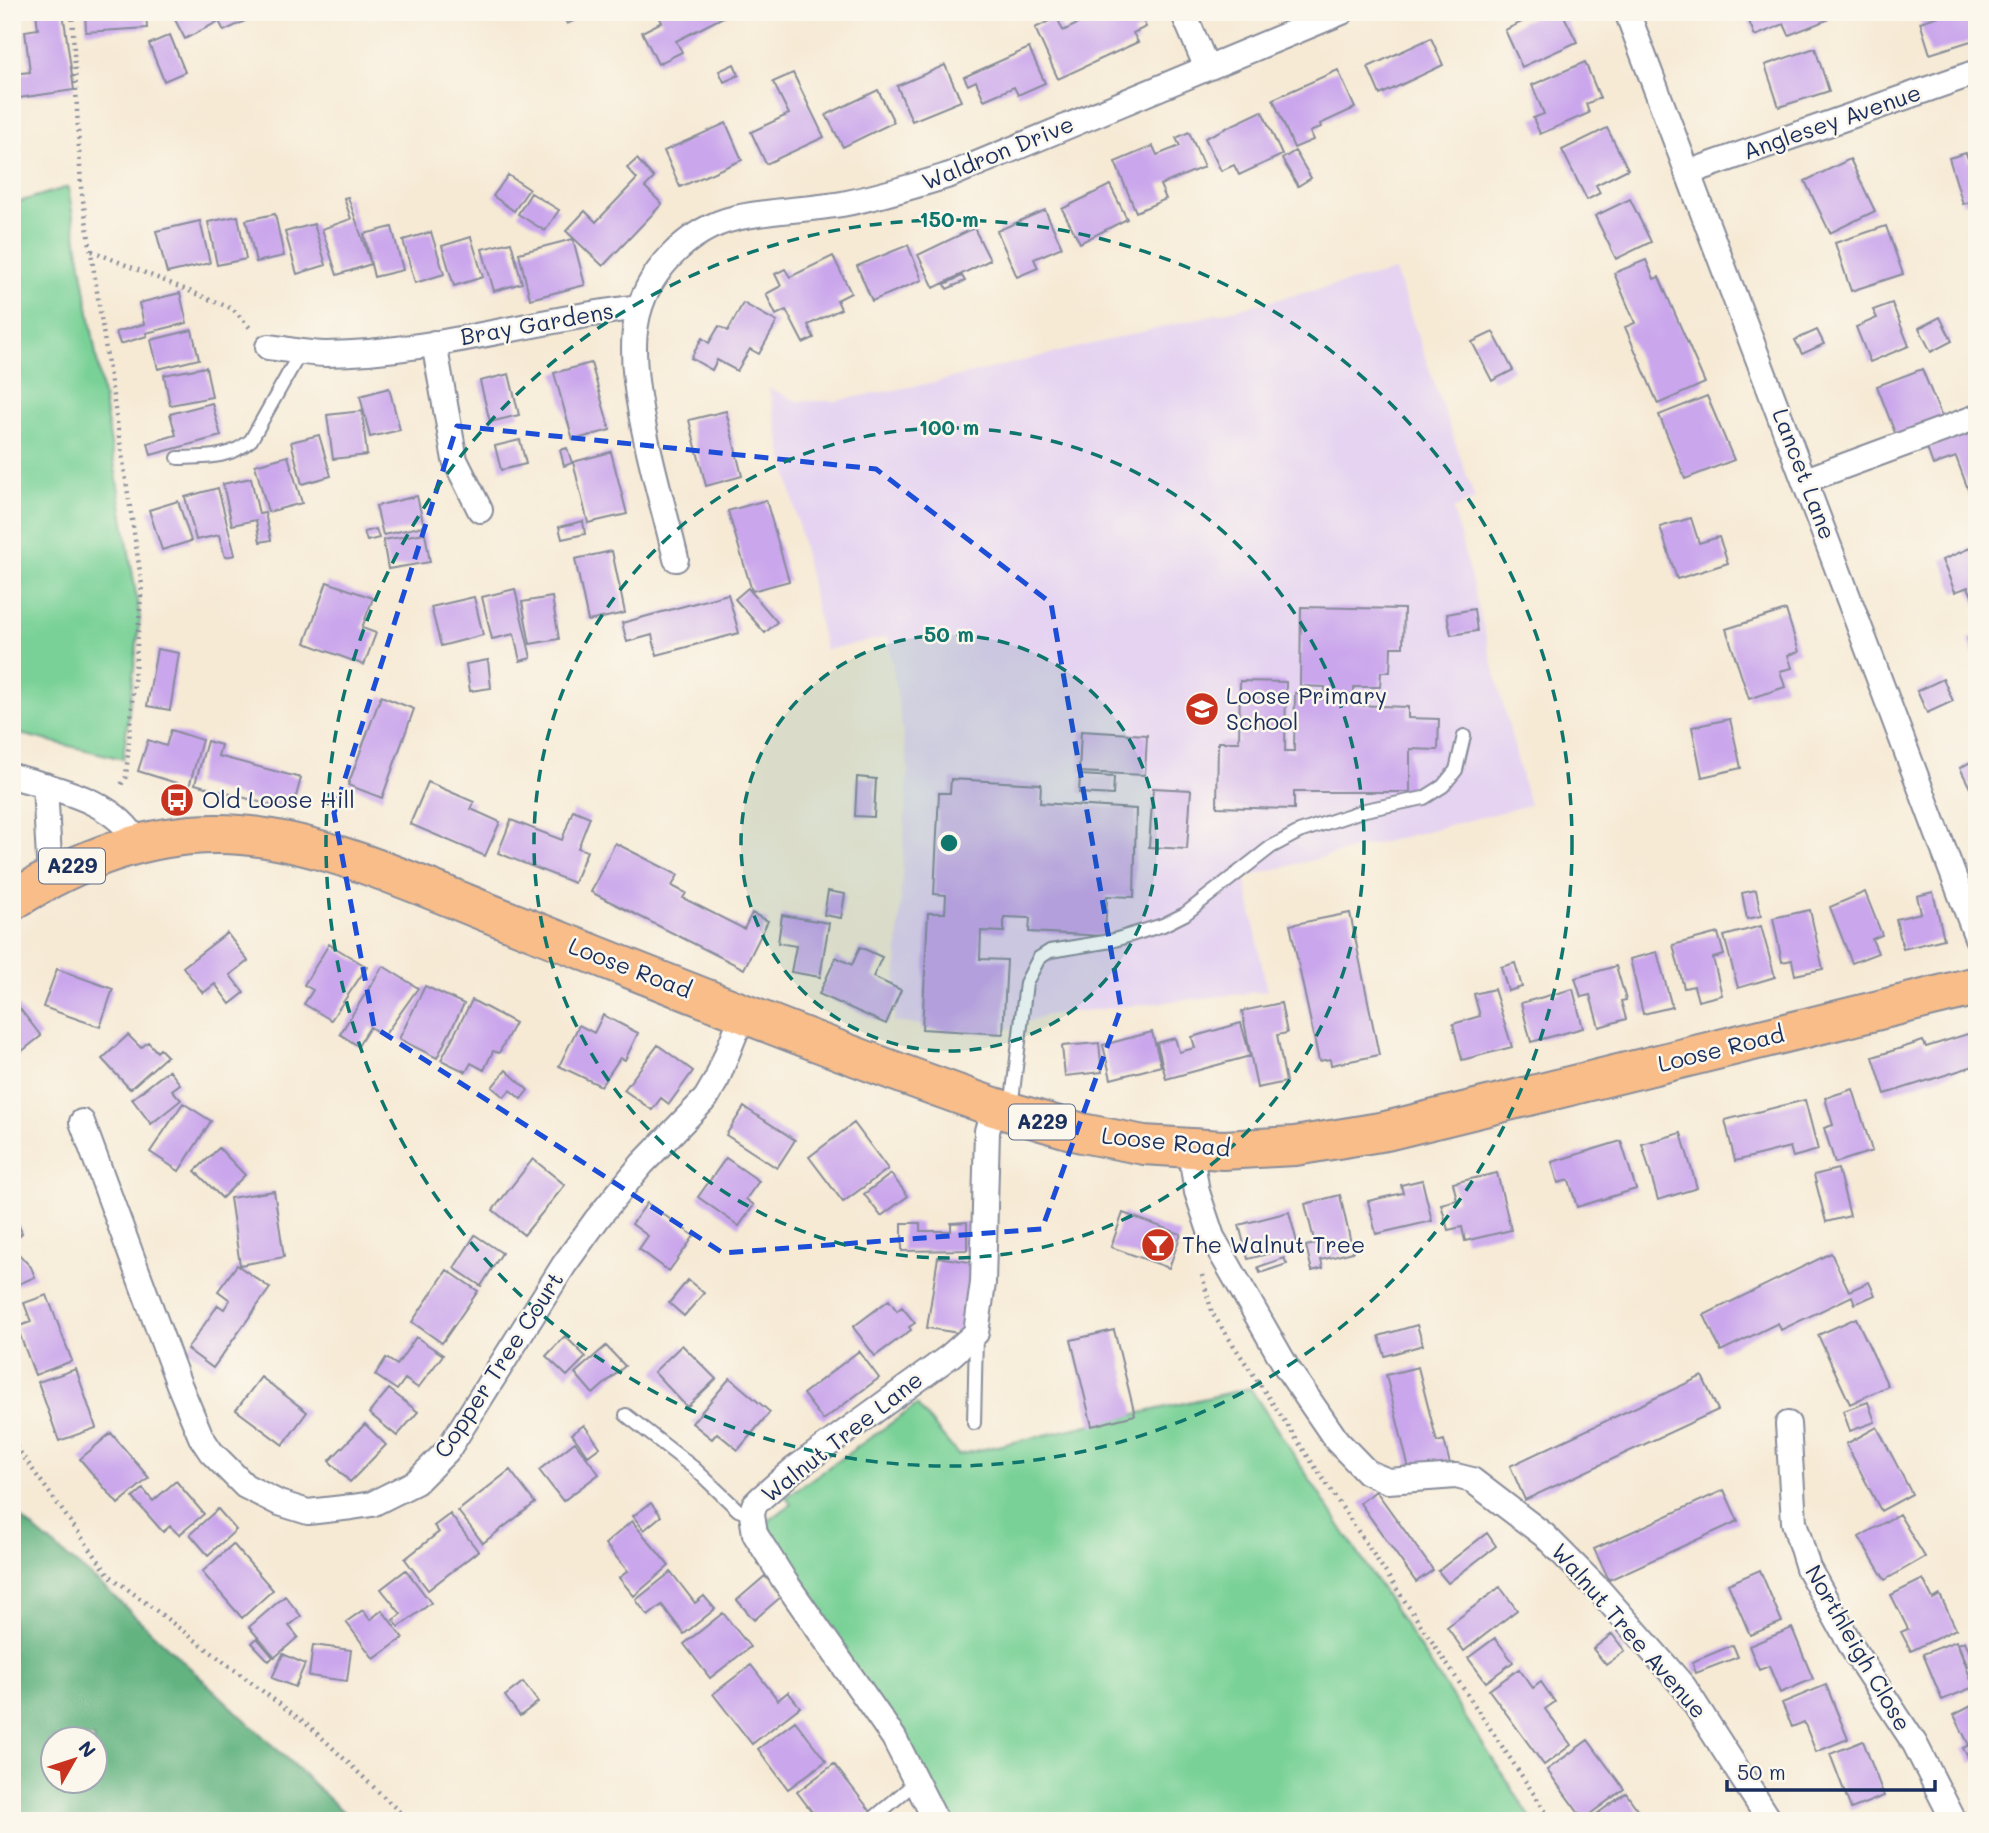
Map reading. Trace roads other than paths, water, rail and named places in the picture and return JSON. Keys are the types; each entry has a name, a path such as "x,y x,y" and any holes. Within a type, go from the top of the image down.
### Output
{"highway":[{"name":"Loose Road","path":"138,844 217,834 295,845 407,881 1002,1110 1094,1136 1190,1149 1262,1149 1386,1131 1977,986"},
{"name":"A229","path":"12,901 86,860 138,844"}],"street":[{"path":"1183,12 1207,68"},
{"name":"Waldron Drive","path":"676,559 645,429 634,346 640,307 664,263 678,248 714,225 759,214 841,204 886,195 950,176 1342,12"},
{"name":"Lancet Lane","path":"1627,12 1977,938"},
{"name":"Anglesey Avenue","path":"1687,173 1977,72"},
{"name":"Bray Gardens","path":"268,347 324,354 434,344 640,307"},
{"name":"Bray Gardens","path":"434,344 455,460 481,510"},
{"path":"1806,480 1977,417"},
{"path":"12,776 45,785 107,811 125,825 138,844"},
{"path":"45,785 50,878"},
{"name":"Copper Tree Court","path":"82,1122 178,1382 211,1452 245,1486 279,1503 307,1512 372,1504 416,1482 447,1451 564,1265 597,1219 642,1164 706,1098 717,1079 744,1011"},
{"path":"976,1333 983,1283 987,1130 1002,1110"},
{"name":"Walnut Tree Avenue","path":"1190,1149 1197,1192 1212,1237 1287,1368 1337,1441 1367,1472 1388,1481 1455,1476 1472,1480 1544,1535 1570,1559 1684,1687 1770,1821"},
{"name":"Walnut Tree Lane","path":"936,1821 894,1738 755,1534 752,1515 754,1506 761,1498 793,1470 950,1356 976,1333"},
{"name":"Northleigh Close","path":"1788,1424 1794,1522 1808,1569 1856,1654 1915,1744 1954,1821"}],"lane":[{"path":"178,458 226,455 251,440 301,351"},
{"path":"1002,1110 1026,983 1039,958 1050,951 1111,941 1163,925 1185,914 1272,847 1299,832 1365,810 1424,798 1443,786 1456,770 1464,736"},
{"path":"974,1423 976,1333"},
{"path":"626,1415 694,1468 738,1510 752,1515"},
{"path":"870,1821 917,1781"}],"place":[{"name":"Loose Primary School","path":"1202,709"},
{"name":"Old Loose Hill","path":"177,800"},
{"name":"The Walnut Tree","path":"1158,1245"}]}
